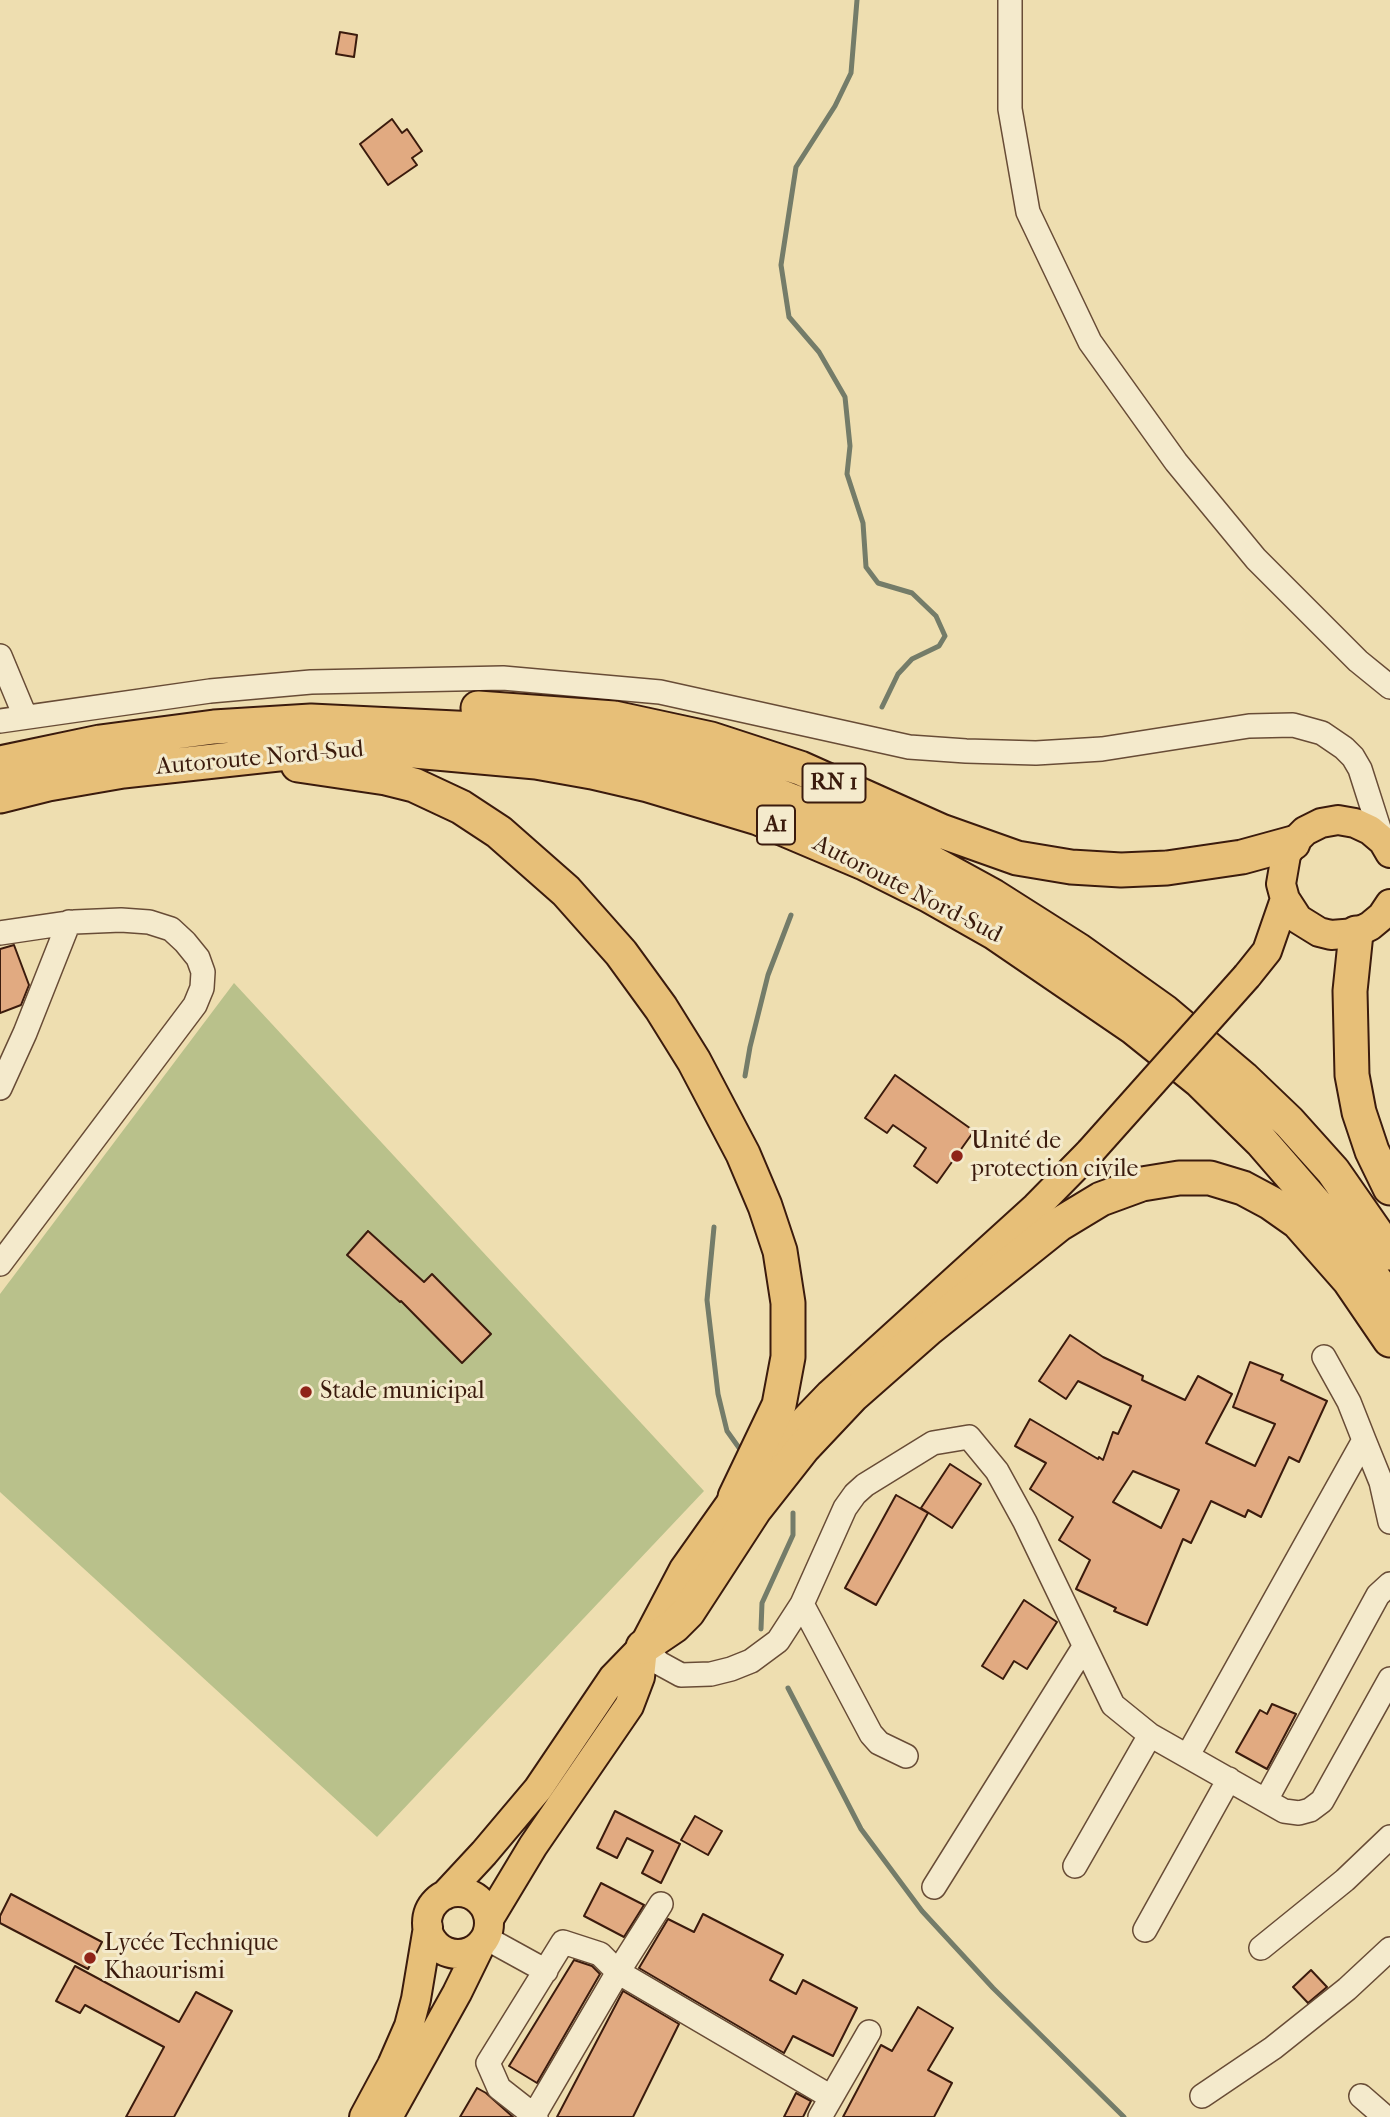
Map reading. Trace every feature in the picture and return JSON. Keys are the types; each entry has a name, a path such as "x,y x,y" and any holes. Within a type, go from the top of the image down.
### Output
{"highway":[{"name":"RN 1","path":"368,724 468,708 502,708 614,718 711,738 800,768 941,831 1017,858 1071,867 1121,870 1167,868 1242,857 1293,842"},
{"name":"Autoroute Nord-Sud","path":"0,763 100,742 214,727 311,721 497,730 615,747 703,770 777,794 862,828 993,896 1078,950 1165,1012 1243,1078 1333,1171 1390,1253"},
{"name":"Autoroute Nord-Sud","path":"0,796 48,784 123,771 333,748 392,749 547,764 637,782 758,818 864,863 995,933 1168,1054 1230,1110 1298,1181 1390,1300"},
{"path":"242,757 386,778 414,785 461,807 499,832 566,891 621,953 661,1008 694,1061 743,1154 780,1251 788,1303 788,1357 779,1405 735,1497"},
{"path":"1379,917 1350,991 1352,1074 1359,1112 1372,1151 1390,1188"},
{"path":"643,1647 674,1626 688,1612 755,1509 803,1448 853,1395 928,1329 1058,1225 1101,1199 1142,1184 1179,1178 1210,1178 1242,1188 1271,1203 1298,1222 1349,1280 1390,1340"}],"main road":[{"path":"1379,917 1331,935 1319,932 1298,919 1285,899 1281,884 1282,869 1293,842 1321,823 1338,820 1355,823 1370,830 1387,847"},
{"path":"364,2117 409,2026 431,1908 538,1789 613,1678 643,1647 684,1569 735,1497 830,1394 1036,1207 1090,1152 1267,951 1285,899"},
{"path":"1267,951 1319,932"},
{"path":"388,2117 457,1993 485,1934 533,1846 629,1706 640,1677 643,1647"},
{"path":"428,1927 436,1945 453,1954 472,1951 485,1934 481,1902 464,1893 445,1895"}],"street":[{"path":"1010,0 1010,109 1028,212 1090,342 1176,462 1256,559 1359,661 1390,687"},
{"path":"0,656 25,716"},
{"path":"0,721 209,691 311,682 503,678 660,692 909,747 966,751 1036,753 1102,749 1249,726 1293,725 1322,733 1344,747 1360,769 1387,847"},
{"path":"1338,820 1355,797 1360,783 1360,769"},
{"path":"0,1088 69,922"},
{"path":"0,933 69,922 149,922 171,929 198,958 203,972 202,989 195,1005 0,1264"},
{"path":"1324,1357 1349,1402 1381,1482 1390,1522"},
{"path":"643,1647 659,1663 681,1675 731,1669 751,1661 778,1640 802,1604 845,1508 855,1494 933,1443 969,1437 997,1471 1016,1505 1113,1705 1150,1735 1284,1811 1299,1813 1310,1810 1322,1801 1390,1679"},
{"path":"1188,1755 1364,1440"},
{"path":"1266,1800 1378,1595 1390,1584"},
{"path":"802,1604 871,1734 879,1743 905,1755"},
{"path":"934,1887 1084,1647"},
{"path":"1075,1867 1150,1735"},
{"path":"1145,1930 1229,1779"},
{"path":"1261,1948 1345,1880 1390,1837"},
{"path":"661,1904 618,1972 535,2117 499,2088 488,2063 564,1942 600,1954 618,1972 826,2107 869,2032"},
{"path":"485,1934 545,1971"},
{"path":"1202,2096 1273,2048 1346,1989 1390,1949"},
{"path":"1361,2096 1385,2117"}],"green space":[{"name":"Stade municipal","path":"234,983 704,1491 377,1837 0,1492 0,1294"}],"building":[{"path":"340,32 357,35 354,57 336,54"},
{"path":"392,119 402,133 407,129 422,151 412,158 417,165 388,185 360,144"},
{"path":"14,945 29,985 21,1005 0,1013 0,949"},
{"path":"895,1075 974,1131 937,1183 914,1166 926,1148 893,1125 887,1133 865,1118"},
{"path":"368,1231 424,1282 432,1274 491,1334 462,1363 401,1301 347,1255"},
{"path":"1070,1335 1103,1357 1143,1376 1142,1380 1185,1400 1198,1376 1232,1394 1206,1443 1255,1466 1275,1424 1233,1407 1250,1362 1283,1375 1281,1380 1327,1401 1299,1462 1289,1457 1261,1517 1248,1510 1245,1517 1211,1501 1191,1543 1183,1539 1147,1625 1114,1611 1116,1608 1076,1589 1090,1560 1059,1540 1073,1517 1030,1489 1046,1463 1015,1446 1030,1419 1103,1460 1113,1432 1118,1434 1131,1406 1078,1381 1066,1399 1039,1381","holes":["1133,1471 1179,1490 1161,1528 1113,1502"]},
{"path":"950,1464 981,1484 952,1528 921,1508"},
{"path":"896,1495 928,1513 876,1605 845,1588"},
{"path":"1024,1600 1057,1622 1027,1669 1014,1661 1003,1679 982,1666"},
{"path":"1272,1704 1296,1714 1267,1769 1236,1752 1260,1710 1267,1714"},
{"path":"615,1811 680,1844 661,1883 642,1873 653,1851 627,1838 617,1858 597,1848"},
{"path":"695,1816 722,1831 708,1855 681,1840"},
{"path":"601,1883 644,1905 624,1937 584,1916"},
{"path":"11,1894 102,1942 88,1969 0,1923 0,1916"},
{"path":"703,1914 783,1955 770,1980 796,1994 803,1980 857,2008 833,2056 793,2036 784,2053 639,1968 668,1919 694,1932"},
{"path":"574,1960 592,1966 600,1974 537,2083 509,2066"},
{"path":"75,1966 179,2022 196,1992 232,2011 174,2117 126,2117 164,2047 85,2005 80,2013 56,2001"},
{"path":"1311,1970 1327,1987 1308,2003 1293,1987"},
{"path":"623,1991 679,2024 633,2117 557,2117"},
{"path":"918,2007 953,2028 928,2070 952,2083 934,2117 843,2117 881,2045 892,2051"},
{"path":"477,2088 486,2093 513,2117 460,2117"},
{"path":"796,2093 811,2101 803,2117 784,2117"}],"waterway":[{"path":"857,0 851,73 835,106 796,167 781,265 789,317 819,352 845,397 850,446 847,474 863,523 866,567 878,583 912,593 936,616 945,636 939,646 912,659 898,674 882,707"},
{"path":"745,1076 768,975 791,915"},
{"path":"714,1227 707,1300 718,1394 727,1431 742,1452"},
{"path":"761,1629 762,1603 793,1535 793,1513"},
{"path":"788,1688 861,1829 922,1911 993,1988 1124,2117"}],"place":[{"name":"Unité de protection civile","path":"957,1156"},
{"name":"Stade municipal","path":"306,1392"},
{"name":"Lycée Technique Khaourismi","path":"90,1958"}]}
